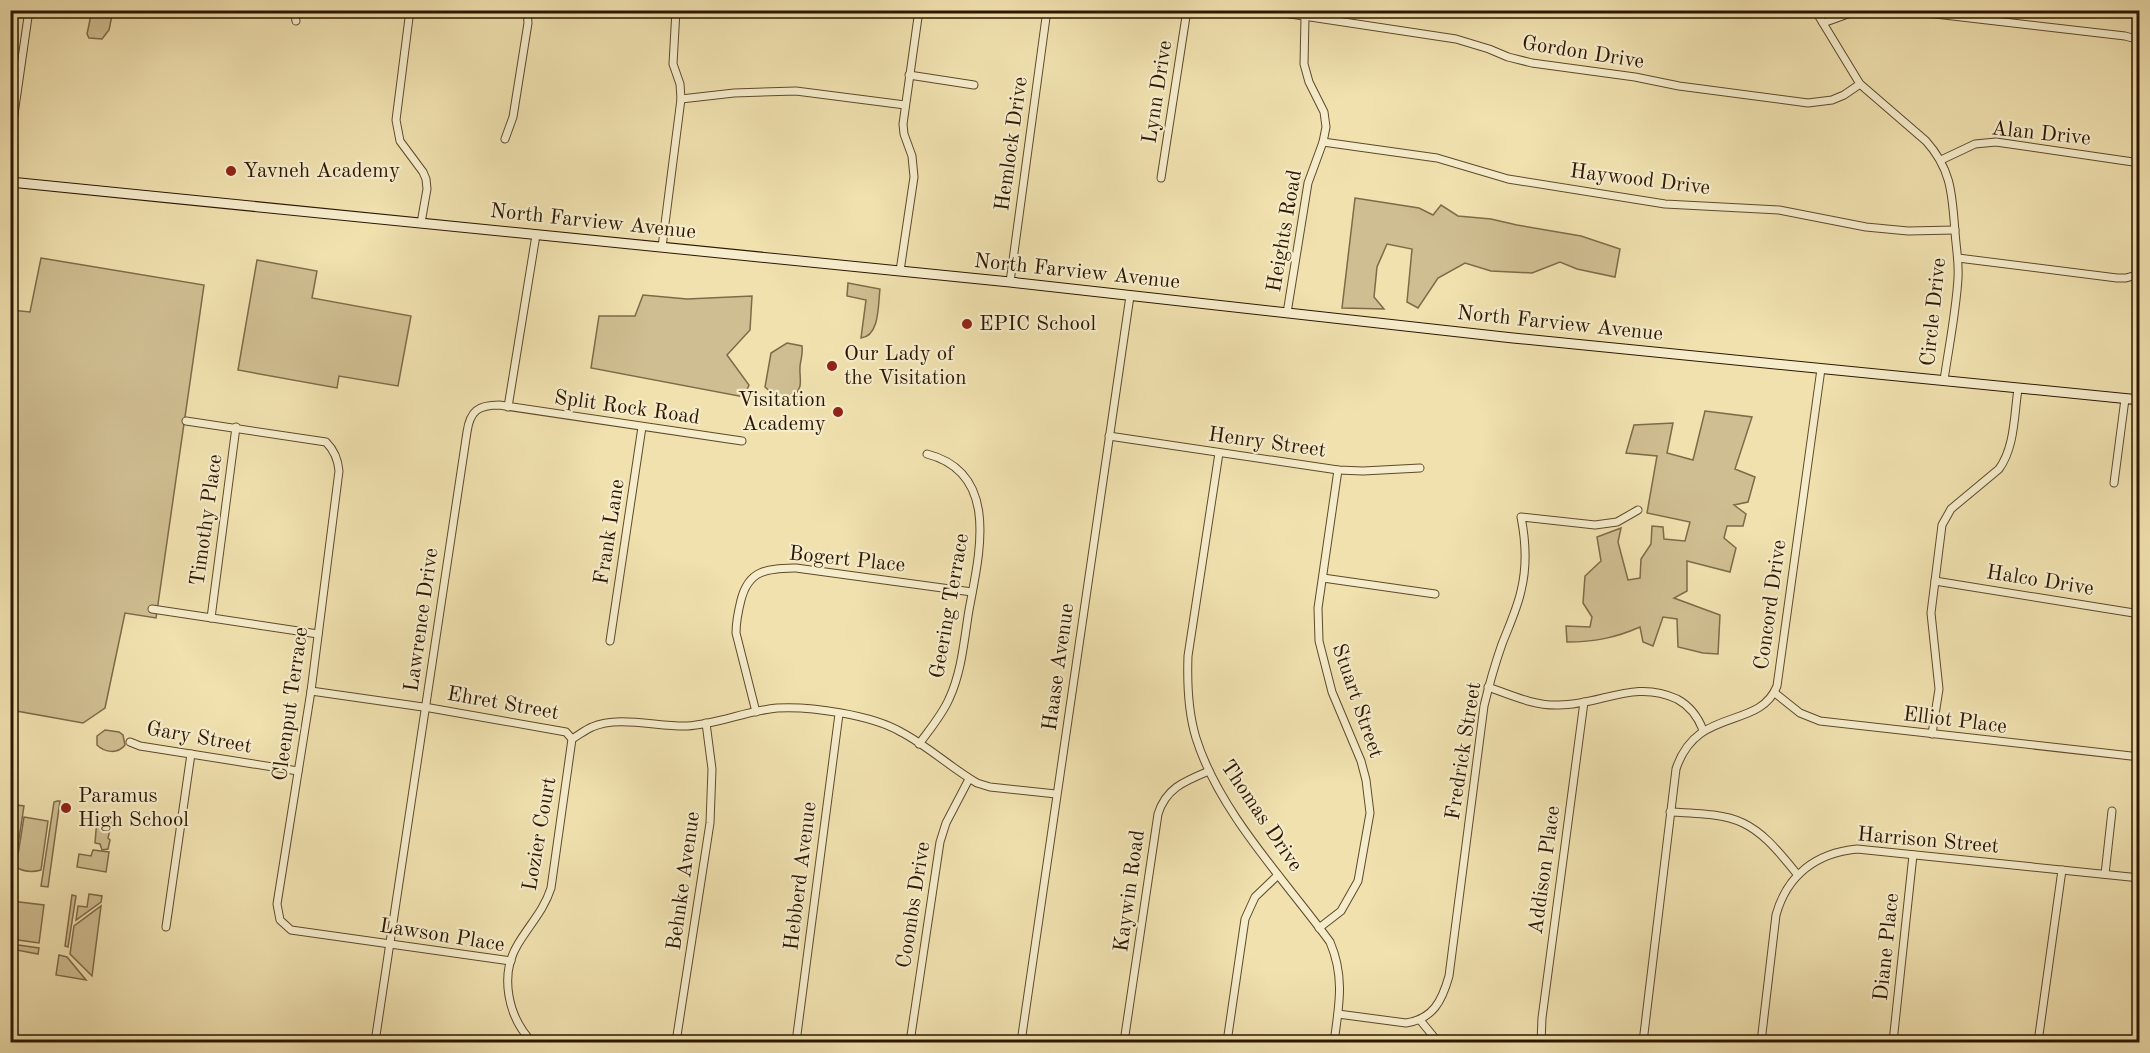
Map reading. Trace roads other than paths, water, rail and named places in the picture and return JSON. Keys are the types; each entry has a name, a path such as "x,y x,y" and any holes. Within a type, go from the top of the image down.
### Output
{"street":[{"path":"10,142 29,10"},
{"path":"294,10 296,21"},
{"path":"410,10 396,120 400,141 426,179 427,189 421,223"},
{"path":"505,139 515,105 528,23 526,10"},
{"path":"662,248 681,99 680,84 673,64 676,10"},
{"path":"900,271 914,177 912,156 904,134 905,105 918,10"},
{"name":"Hemlock Drive","path":"1010,282 1047,10"},
{"name":"Lynn Drive","path":"1161,178 1187,10"},
{"name":"Gordon Drive","path":"1264,10 1456,39 1532,63 1808,103 1832,100 1860,84"},
{"name":"Circle Drive","path":"1815,10 1860,84 1926,141 1941,160 1950,183 1958,278 1944,380"},
{"path":"1823,23 1859,10"},
{"path":"1901,10 2125,36 2139,40"},
{"name":"Heights Road","path":"1287,314 1308,183 1326,127 1324,112 1309,82 1304,64 1305,17"},
{"path":"909,75 975,85"},
{"path":"681,99 734,93 796,92 905,105"},
{"name":"Haywood Drive","path":"1323,142 1437,158 1508,179 1665,204 1779,210 1866,227 1908,231 1955,230"},
{"name":"Alan Drive","path":"1941,160 1975,144 1996,142 2139,163"},
{"name":"North Farview Avenue","path":"10,182 1010,282 1287,314 2139,400"},
{"path":"508,407 536,235"},
{"path":"1958,258 2117,278 2139,274"},
{"name":"Haase Avenue","path":"1021,1042 1130,296"},
{"name":"Concord Drive","path":"1643,1042 1670,812 1679,757 1693,738 1703,730 1759,708 1766,703 1777,686 1821,369"},
{"path":"1932,735 1939,689 1931,628 1942,525 1951,509 1999,469 2008,452 2018,389"},
{"path":"2114,483 2125,399"},
{"name":"Lawrence Drive","path":"375,1042 468,421 477,410 484,406 508,407"},
{"name":"Split Rock Road","path":"508,407 742,441"},
{"name":"Cleenput Terrace","path":"186,421 326,442 335,453 338,462 311,691 277,904 277,912 285,926"},
{"name":"Timothy Place","path":"211,618 236,427"},
{"name":"Frank Lane","path":"610,641 642,427"},
{"name":"Henry Street","path":"1110,436 1338,470 1420,468"},
{"name":"Thomas Drive","path":"1219,453 1188,656 1187,679 1192,720 1196,738 1209,771 1227,803 1329,942 1337,959 1340,987 1334,1042"},
{"name":"Geering Terrace","path":"919,744 942,712 955,683 981,532 976,501 971,489 949,462 927,454"},
{"name":"Stuart Street","path":"1319,928 1341,911 1358,881 1370,813 1361,760 1332,692 1319,641 1318,608 1338,470"},
{"name":"Fredrick Street","path":"1420,1020 1435,1008 1445,990 1449,976 1488,687 1521,591 1526,555 1521,517 1595,525 1617,522 1638,510"},
{"name":"Bogert Place","path":"756,712 736,633 736,622 744,587 755,575 772,570 796,568 972,592"},
{"path":"1323,578 1435,594"},
{"name":"Halco Drive","path":"1935,581 2139,614"},
{"path":"152,609 318,634"},
{"path":"1488,687 1532,702 1561,706 1628,692 1655,692 1669,696 1689,707 1703,730"},
{"name":"Ehret Street","path":"311,691 566,732 572,739 593,726 610,723 669,726 706,723 756,712 792,708 839,714 881,722 903,732 969,778 990,787 1056,794"},
{"name":"Elliot Place","path":"1774,693 1800,713 1820,721 2139,757"},
{"name":"Addison Place","path":"1541,1042 1542,1018 1584,702"},
{"name":"Hebberd Avenue","path":"796,1042 839,714"},
{"name":"Behnke Avenue","path":"676,1042 710,823 712,768 706,723"},
{"name":"Lozier Court","path":"511,961 518,945 542,911 551,888 572,739"},
{"name":"Gary Street","path":"130,742 140,746 298,771"},
{"path":"166,927 191,754"},
{"name":"Kaywin Road","path":"1124,1042 1161,804 1182,782 1209,771"},
{"name":"Coombs Drive","path":"910,1042 940,842 946,823 969,778"},
{"path":"2105,874 2112,811"},
{"path":"1670,812 1713,814 1740,821 1764,836 1797,874 1785,890 1776,915 1761,1042"},
{"name":"Harrison Street","path":"1797,874 1826,856 1857,849 2139,878"},
{"name":"Diane Place","path":"1893,1042 1913,855"},
{"path":"2038,1042 2062,870"},
{"path":"1227,1042 1245,919 1255,897 1278,875"},
{"name":"Lawson Place","path":"285,926 291,930 511,961 508,975 510,1000 521,1029 532,1042"},
{"path":"1338,1014 1406,1023 1420,1020 1438,1042"}],"place":[{"name":"Yavneh Academy","path":"231,171"},
{"name":"EPIC School","path":"967,324"},
{"name":"Our Lady of the Visitation","path":"832,366"},
{"name":"Visitation Academy","path":"838,412"},
{"name":"Paramus High School","path":"66,808"}]}
